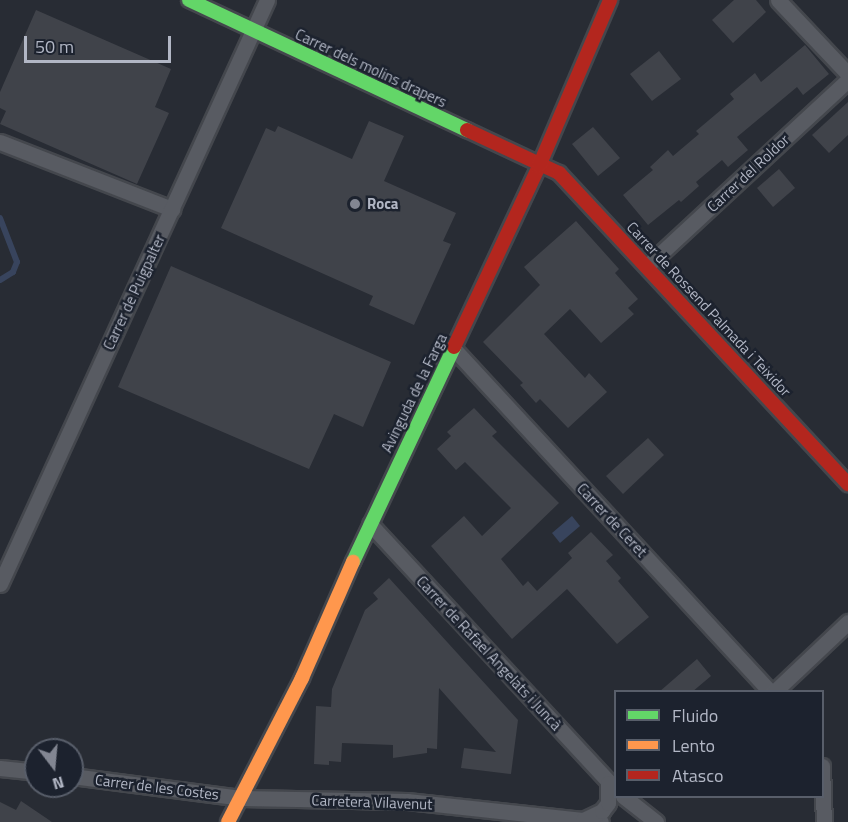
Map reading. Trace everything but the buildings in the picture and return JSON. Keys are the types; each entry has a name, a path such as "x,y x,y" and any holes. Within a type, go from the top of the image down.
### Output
{"street":[{"name":"Carrer dels molins drapers","path":"189,0 539,166"},
{"name":"Carrer de Puigpalter","path":"0,584 267,0"},
{"name":"Avinguda de la Farga","path":"241,798 302,678 370,524 539,166 610,0"},
{"path":"778,0 848,74"},
{"name":"Carrer del Roldor","path":"647,266 848,81"},
{"path":"0,142 172,209"},
{"name":"Carrer de Rossend Palmada i Teixidor","path":"539,166 559,173 848,484"},
{"name":"Carrer de Ceret","path":"454,349 770,690"},
{"name":"Carrer de Rafael Angelats i Juncà","path":"370,524 612,787 608,803 602,811 583,820"},
{"path":"774,690 848,622"},
{"path":"0,768 24,771"},
{"name":"Carrer de les Costes","path":"84,778 241,798"},
{"path":"228,822 241,798"},
{"name":"Carretera Vilavenut","path":"241,798 407,801 601,822"},
{"path":"626,798 656,822"},
{"path":"823,798 824,822"}],"water":[{"path":"572,516 580,526 560,543 552,533"}],"waterway":[{"path":"0,218 17,262 13,272 0,280"}],"traffic: fast":[{"path":"189,0 467,130"},
{"path":"353,562 454,347"}],"traffic: slow":[{"path":"228,822 302,678 353,562"}],"traffic: jam":[{"path":"454,347 539,166 610,0"},
{"path":"467,130 559,173 848,484"}],"place":[{"name":"Roca","path":"355,204"}]}
